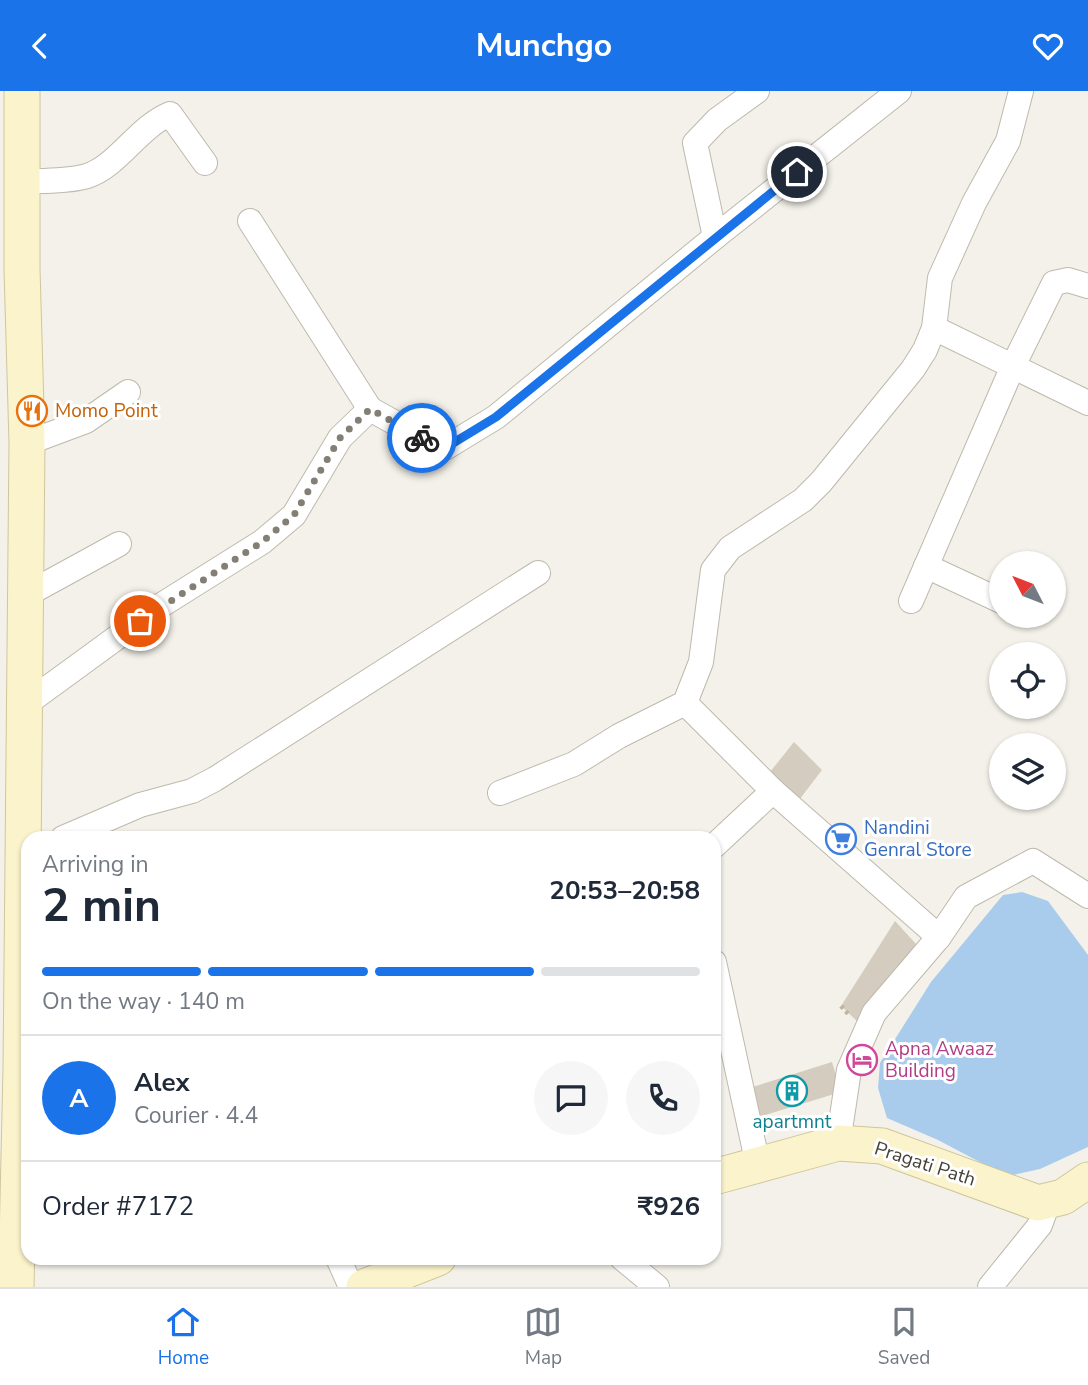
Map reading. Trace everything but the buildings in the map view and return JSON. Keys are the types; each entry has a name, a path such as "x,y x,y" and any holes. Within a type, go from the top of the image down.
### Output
{"street":[{"path":"4,1287 8,872 14,608 9,91"},
{"path":"22,91 27,443 23,706 25,831"},
{"path":"715,237 695,143 718,120 757,91"},
{"path":"250,221 370,409 445,448 496,417 715,237 899,91"},
{"path":"500,793 574,764 619,736 685,702 701,662 713,570 730,548 803,500 821,482 913,369 925,350 934,328 940,278 974,203 1008,141 1021,91"},
{"path":"22,181 87,176 103,166 154,121 170,114 205,163"},
{"path":"911,601 1013,366 1054,283 1068,279 1088,286"},
{"path":"934,328 1088,403"},
{"path":"27,443 86,421 128,392"},
{"path":"23,706 160,606 262,542 294,515 340,438 370,409"},
{"path":"24,596 119,544"},
{"path":"926,566 989,595"},
{"path":"79,831 140,804 192,791 215,779 538,573"},
{"path":"685,702 773,791 939,937"},
{"path":"721,839 773,791"},
{"path":"838,1143 849,1070 874,1013 939,937 966,897 1033,861 1088,896"},
{"path":"721,994 758,1165"},
{"path":"16,1287 21,1069"},
{"name":"Pragati Path","path":"721,1175 838,1143 882,1146 1038,1203 1049,1200"},
{"path":"990,1287 1040,1225 1049,1200 1063,1197 1088,1180"},
{"path":"341,1265 351,1287"},
{"path":"364,1287 420,1265"},
{"path":"630,1265 657,1287"}],"water":[{"path":"1022,892 1048,901 1088,955 1088,1147 1040,1169 1013,1175 993,1169 938,1140 887,1118 878,1088 880,1063 931,982 1003,895"}],"way so far":[{"path":"140,621 262,542 294,515 340,438 370,409 422,438"}],"place":[{"name":"Momo Point","path":"32,411"},
{"name":"Nandini Genral Store","path":"841,839"},
{"name":"Apna Awaaz Building","path":"862,1060"},
{"name":"apartmnt","path":"792,1091"}],"route":[{"path":"422,438 445,448 496,417 797,172"}]}
